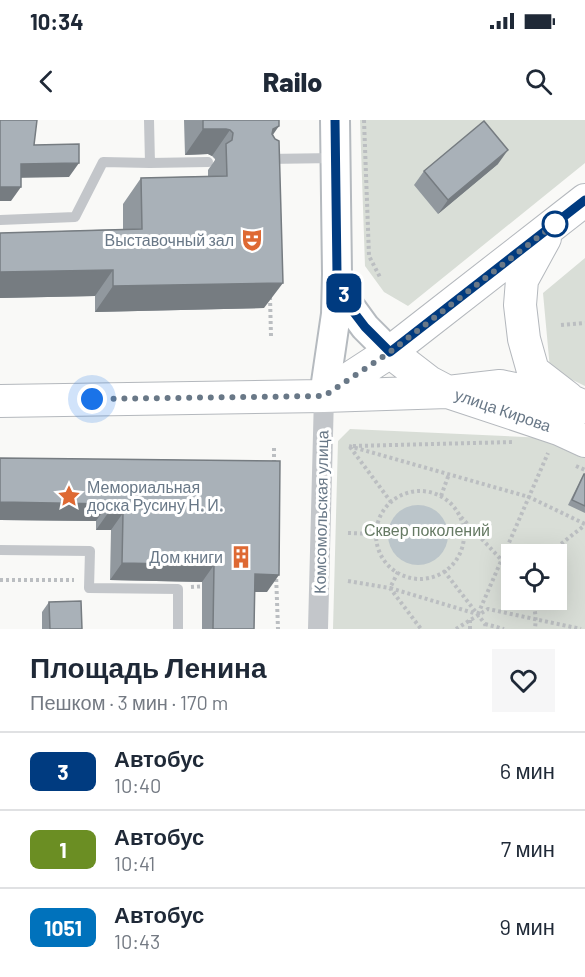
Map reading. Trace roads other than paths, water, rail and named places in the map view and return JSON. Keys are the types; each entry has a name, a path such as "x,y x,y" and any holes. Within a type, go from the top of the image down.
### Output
{"main road":[{"path":"324,396 336,314 335,120"},
{"path":"324,396 390,352 585,200"},
{"path":"551,227 522,280 519,305 524,339 533,371 578,404"},
{"path":"337,274 349,306 365,327 390,352 429,382 448,392"},
{"name":"улица Кирова","path":"448,392 500,386 578,404"},
{"path":"0,400 448,392"},
{"name":"улица Кирова","path":"448,392 559,429 585,441"}],"street":[{"name":"Комсомольская улица","path":"318,629 324,396"}],"lane":[{"path":"149,120 150,163"},
{"path":"261,159 336,158"},
{"path":"0,220 75,217 103,162 208,162"},
{"path":"0,550 90,551 89,588 178,589 178,629"}],"place":[{"name":"Выставочный зал","path":"252,240"},
{"name":"Мемориальная доска Русину Н. И.","path":"69,496"},
{"name":"Дом книги","path":"241,557"}],"park label":[{"name":"Сквер поколений","path":"427,530"}]}
